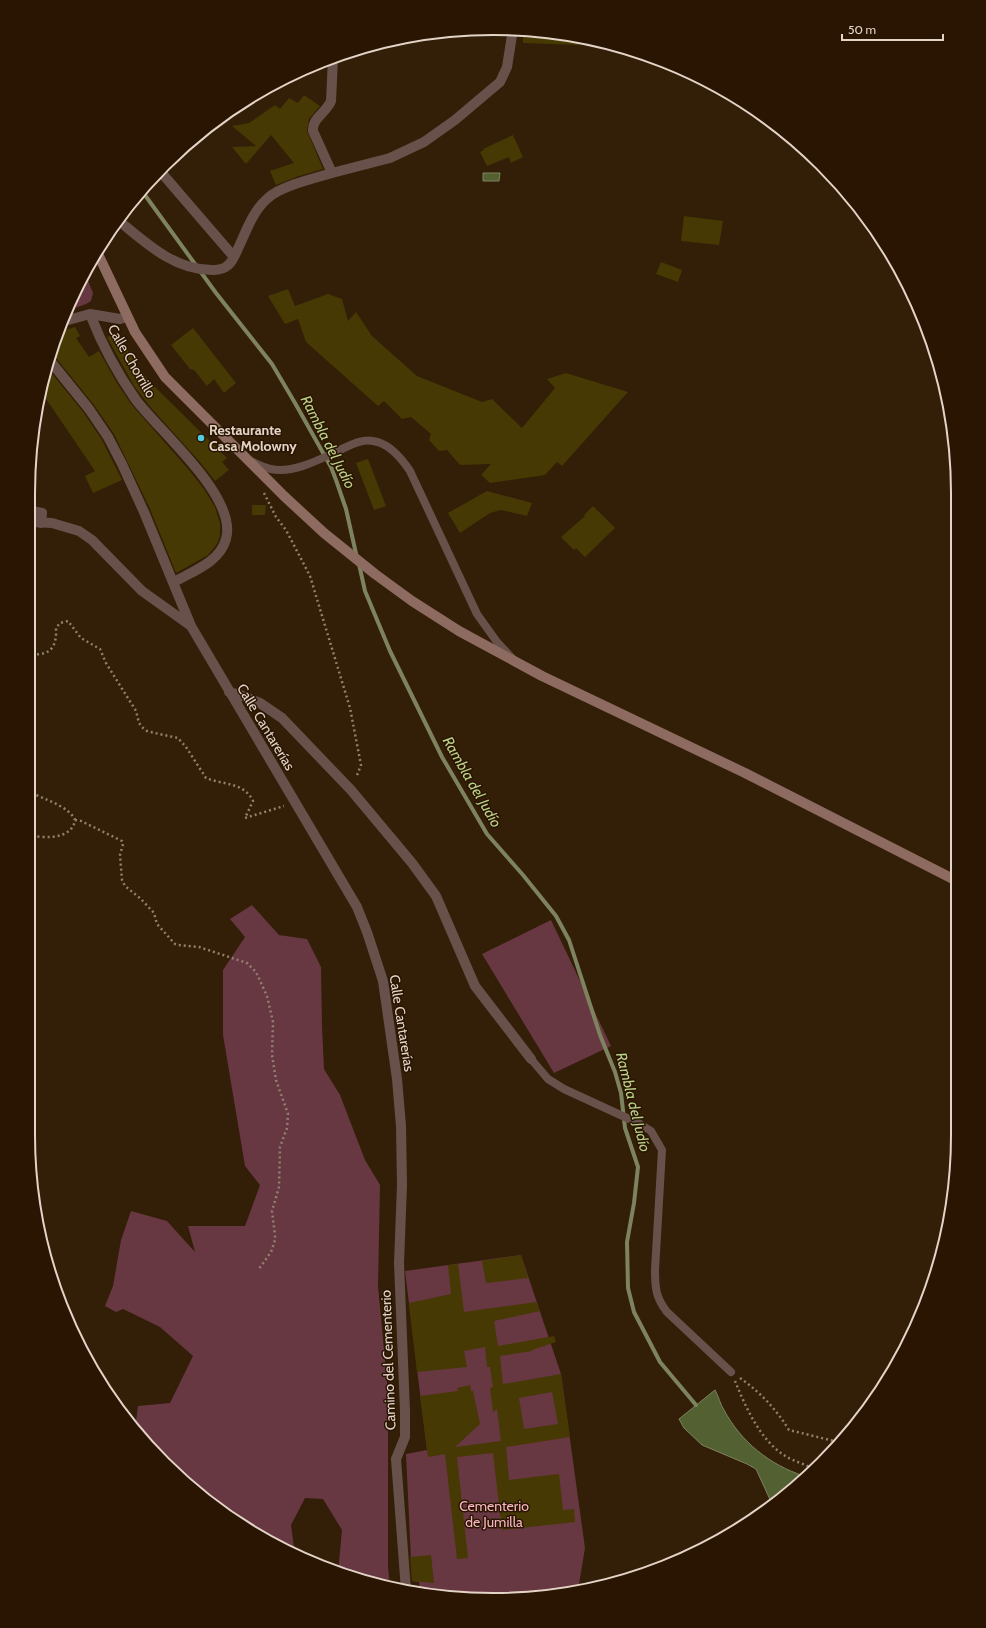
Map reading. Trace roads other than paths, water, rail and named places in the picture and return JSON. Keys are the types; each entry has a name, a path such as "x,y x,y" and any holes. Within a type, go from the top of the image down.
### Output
{"main road":[{"path":"100,258 127,317 148,353 165,377 246,459 324,533 375,574 412,601 459,631 549,680 745,773 951,878"}],"street":[{"path":"123,224 156,251 176,262 206,270 221,270 229,265 255,214 268,198 283,190 332,173 390,158 424,142 455,120 500,82 505,74 512,36"},
{"path":"332,173 313,127 316,120 331,101 333,64"},
{"path":"163,175 234,257"},
{"path":"69,320 90,314 120,319 127,317"},
{"name":"Calle Chorrillo","path":"90,314 102,343 128,388 146,412 197,468 214,494 228,522 227,538 218,555 174,582"},
{"name":"Calle Cantarerías","path":"54,365 89,409 108,437 122,464 174,582 191,626 357,907 383,981 397,1079 401,1126"},
{"path":"35,512 42,513 37,522 52,523 68,527 79,531 92,540 142,591 191,626"},
{"path":"229,692 260,703 282,718 351,790 412,863 436,896 475,986 530,1059"},
{"name":"Camino del Cementerio","path":"401,1126 402,1164 399,1263 405,1437 396,1459 406,1584"}],"lane":[{"path":"246,459 272,470 293,468 306,464 364,441 373,441 385,446 402,461 417,484 477,614 497,642 516,662"},
{"path":"530,1059 548,1080 602,1108 640,1124 651,1131 662,1150 655,1288 660,1302 667,1312 731,1372"}],"waterway":[{"name":"Rambla del Judío","path":"145,196 216,293 272,364 295,403 331,467 346,509 357,558"},
{"name":"Rambla del Judío","path":"359,564 365,591 390,651 442,757 487,834 556,916 569,940 600,1035 615,1072 621,1093 625,1128 638,1167 634,1203 627,1242 628,1288 634,1312 660,1362 696,1405"}],"place":[{"name":"Restaurante Casa Molowny","path":"201,438"}],"park label":[{"name":"Cementerio de Jumilla","path":"494,1514"}]}
